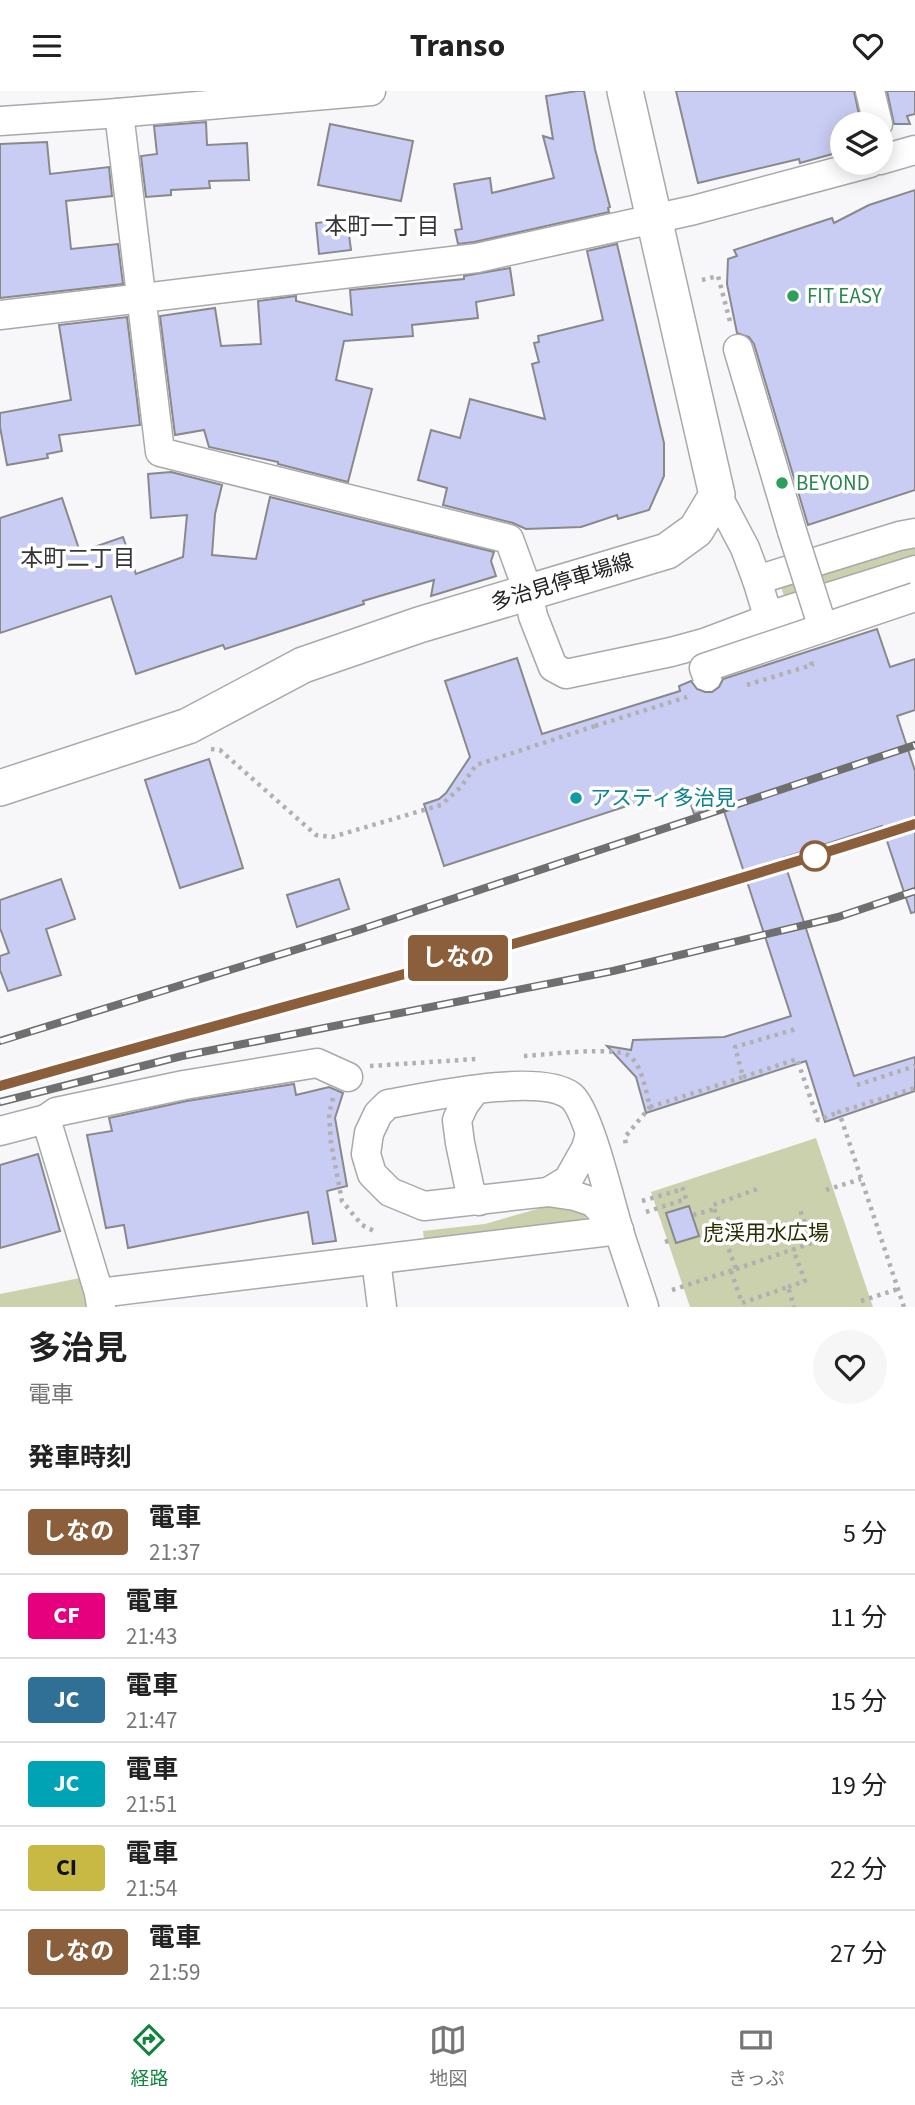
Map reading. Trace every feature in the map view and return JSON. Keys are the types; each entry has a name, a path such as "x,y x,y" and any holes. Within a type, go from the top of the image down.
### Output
{"main road":[{"path":"625,91 717,495"},
{"name":"多治見停車場線","path":"0,788 188,726 303,665 528,591 667,551 696,530 717,495"}],"street":[{"path":"0,121 111,106 371,91"},
{"path":"870,91 875,112"},
{"path":"111,106 142,297 160,452 509,539 528,591 533,616 553,667 566,674 671,652 746,628 768,616 915,570"},
{"path":"893,156 915,151"},
{"path":"0,316 477,258 694,210 830,173"},
{"path":"738,349 823,628"},
{"path":"717,495 745,548 768,616"},
{"path":"757,580 915,533"},
{"path":"707,676 704,668 915,597"},
{"path":"0,1131 46,1119 56,1112 184,1085 317,1063 348,1077"},
{"path":"619,1230 593,1202 548,1192 424,1206 390,1192 372,1174 366,1154 369,1133 378,1114 388,1104 475,1090 539,1085 573,1097 590,1134 644,1307"},
{"path":"475,1090 457,1120 470,1190 479,1201"},
{"path":"46,1119 100,1300 376,1260 619,1230"},
{"path":"548,1192 568,1180 586,1148 590,1134"},
{"path":"376,1260 382,1307"}],"path":[{"path":"702,280 718,276 738,349"},
{"path":"207,749 220,750 316,835 332,837 441,806 461,787 476,765 594,724 687,697"},
{"path":"743,1077 735,1047 796,1029"},
{"path":"650,1107 797,1059 818,1120 915,1088"},
{"path":"857,1085 915,1066"},
{"path":"839,1112 904,1307"},
{"path":"826,1190 861,1179"},
{"path":"646,1212 686,1199 681,1183"},
{"path":"760,1188 713,1205 742,1303 805,1281 793,1249"},
{"path":"642,1201 683,1189"},
{"path":"675,1203 677,1209"},
{"path":"672,1290 812,1243 799,1207"},
{"path":"692,1215 715,1209"},
{"path":"665,1242 674,1239"},
{"path":"788,1287 794,1307"},
{"path":"861,1301 898,1289"}],"green space":[{"path":"915,541 915,561 786,602 779,581"},
{"name":"虎渓用水広場","path":"816,1138 873,1307 690,1307 651,1192"},
{"path":"554,1206 585,1214 586,1220 424,1239 423,1231 485,1224"},
{"path":"80,1278 86,1307 0,1307 0,1294"}],"building":[{"path":"584,91 609,212 458,244 455,230 462,229 454,184 490,178 492,193 554,178 543,136 553,139 546,96"},
{"path":"676,91 854,91 858,112 830,112 830,155 800,163 799,159 698,183"},
{"path":"887,91 915,91 915,114 907,116 910,124 894,124"},
{"path":"206,122 207,145 247,143 249,180 209,181 210,188 171,190 171,195 146,197 141,156 157,154 154,126"},
{"path":"330,124 413,141 401,201 318,185"},
{"path":"47,142 50,174 109,167 112,196 66,201 71,249 118,244 123,284 0,298 0,144"},
{"path":"915,190 915,490 808,525 754,344 749,337 737,333 727,284 728,259 737,256 734,250 832,218 834,223 869,205"},
{"path":"347,219 351,250 319,254 316,223"},
{"path":"617,244 664,443 664,476 649,510 618,519 617,515 581,527 526,529 513,523 443,505 447,488 418,480 431,430 460,438 470,399 545,419 532,364 539,362 534,343 539,342 538,336 603,320 587,251"},
{"path":"510,268 514,295 476,302 478,318 412,325 413,336 344,341 336,380 372,389 348,482 278,462 209,447 204,430 175,435 160,316 215,308 221,346 261,344 258,301 296,296 296,301 352,315 350,290 464,279 464,276"},
{"path":"127,317 140,425 59,435 62,451 47,454 48,458 7,465 0,413 71,400 59,325"},
{"path":"171,472 222,485 215,514 212,555 256,559 270,497 494,552 491,561 496,576 431,596 434,580 363,601 364,604 225,649 223,645 136,674 111,596 0,633 0,518 62,498 80,552 123,537 136,574 183,557 187,515 151,518 148,474"},
{"path":"877,629 890,667 915,659 915,710 897,716 915,771 915,912 911,913 882,826 783,858 854,1076 915,1057 915,1091 825,1122 806,1061 646,1113 636,1077 607,1046 631,1050 633,1040 724,1037 791,1016 722,805 694,814 685,787 444,866 424,804 439,799 446,793 470,757 445,681 517,658 542,734 680,691 679,686 691,681 697,689 712,692 719,687 723,679"},
{"path":"209,759 243,868 180,888 145,780"},
{"path":"61,879 75,919 46,929 61,975 8,991 0,970 0,956 9,953 0,928 0,900"},
{"path":"339,879 349,909 297,927 287,895"},
{"path":"294,1084 296,1095 329,1087 343,1093 335,1118 347,1186 327,1191 336,1241 313,1244 308,1212 128,1248 124,1225 106,1228 87,1135 112,1131 109,1118 187,1101"},
{"path":"38,1154 60,1231 0,1248 0,1165"},
{"path":"689,1206 699,1236 676,1243 666,1213"}],"railway":[{"path":"0,1041 356,931 915,745"},
{"path":"0,1086 573,927 915,824"},
{"path":"0,1102 182,1056 613,971 838,917 915,891"}],"train":[{"name":"しなの","path":"0,1086 585,923 808,859 915,824"}],"place":[{"name":"FIT EASY","path":"793,296"},
{"name":"BEYOND","path":"782,483"},
{"name":"アスティ多治見","path":"576,798"}],"district":[{"name":"本町一丁目","path":"382,226"},
{"name":"本町二丁目","path":"78,558"}]}
